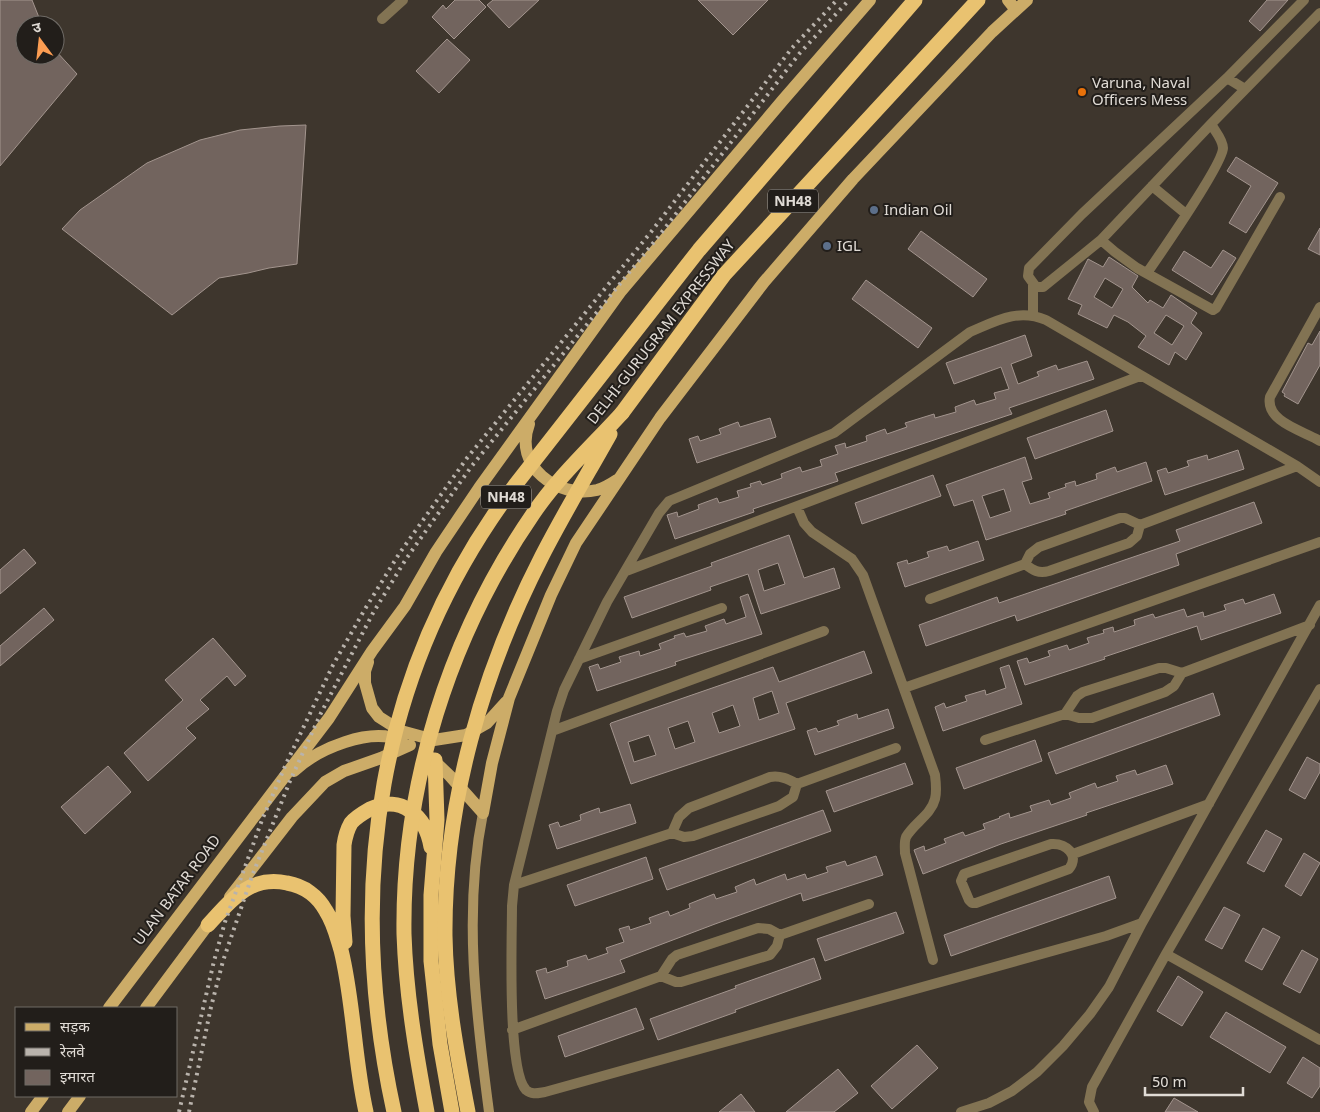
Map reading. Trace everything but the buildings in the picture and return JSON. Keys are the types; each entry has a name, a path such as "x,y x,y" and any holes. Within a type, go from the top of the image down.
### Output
{"highway":[{"name":"DELHI-GURUGRAM EXPRESSWAY","path":"394,1112 376,997 372,907 373,865 377,825 392,747 415,668 436,617 466,558 490,518 522,476 698,250 915,0"},
{"name":"DELHI-GURUGRAM EXPRESSWAY","path":"427,1112 411,1021 406,970 404,933 409,846 428,741 442,694 460,646 480,604 506,556 534,512 557,483 622,414 724,275 978,0"},
{"path":"468,1112 453,1025 445,938 448,854 466,758 491,673 521,600 542,556 622,414"},
{"path":"435,760 437,820 431,895 431,961 440,1044 452,1112"},
{"path":"366,1112 360,1084 347,976 342,876 346,834 351,823 362,813 375,807 402,806 412,811 426,827 434,859"},
{"path":"208,925 246,888 269,881 298,885 308,891 326,909 333,923 347,976"}],"main road":[{"path":"273,792 328,718 372,651 405,606 436,552 479,488 621,291 776,107 870,0"},
{"path":"1008,0 1016,10"},
{"path":"489,1112 476,1016 473,958 473,894 483,813 492,763 509,698 551,595 576,543 660,418 764,282 853,179 992,32 1027,0"},
{"path":"532,415 526,431 526,454 533,468 544,478 559,487 583,491 607,487 620,479"},
{"path":"372,651 364,671 367,696 372,708 379,717 401,730 434,740 466,735 487,723 509,698"},
{"path":"273,792 296,768 317,754 350,740 382,736 398,739 435,760 483,813"},
{"path":"147,1007 292,816 325,782 344,771 410,745"},
{"name":"ULAN BATAR ROAD","path":"110,1007 273,792"},
{"path":"31,1112 42,1097"},
{"path":"68,1112 79,1097"}],"street":[{"path":"382,19 403,0"},
{"path":"1033,315 1033,285 1028,276 1029,268 1082,214 1227,78 1304,0"},
{"path":"1033,285 1039,288 1042,287 1101,240 1320,13"},
{"path":"1227,78 1245,89"},
{"path":"1147,273 1209,178 1222,153 1222,144 1211,124"},
{"path":"1152,186 1186,214"},
{"path":"1101,240 1115,252 1147,273 1214,310 1280,198"},
{"path":"1319,438 1279,420 1269,403 1270,397 1320,307"},
{"path":"1142,924 1106,936 538,1093 532,1093 527,1090 519,1074 512,1030 512,906 514,885 560,699 607,602 659,513 669,501 834,433 970,332 1016,315 1033,315 1046,320 1297,466 1320,482"},
{"path":"626,571 1140,376"},
{"path":"930,599 1025,564 1030,554 1039,547 1120,518 1125,518 1140,525 1297,466"},
{"path":"797,507 804,523 812,532 852,559 863,575 935,775 935,801 930,811 906,837 905,853 933,960"},
{"path":"1025,564 1037,572 1049,571 1129,543 1137,536 1140,525"},
{"path":"904,688 1320,542"},
{"path":"960,1112 989,1102 1012,1091 1037,1072 1090,1014 1109,987 1142,924 1320,605"},
{"path":"579,659 722,608"},
{"path":"985,740 1065,714 1079,718 1092,718 1165,692 1174,686 1182,673 1310,625"},
{"path":"552,731 824,631"},
{"path":"1065,714 1077,696 1084,692 1159,668 1182,673"},
{"path":"1094,1112 1089,1102 1092,1087 1166,954 1320,689"},
{"path":"672,833 679,817 689,808 776,776 797,784 896,748"},
{"path":"514,885 672,833 684,837 693,836 779,806 793,796 797,784"},
{"path":"1073,854 1209,804"},
{"path":"1051,844 1063,845 1073,854 1072,865 1069,869 976,904 969,900 961,881 968,872 1051,844"},
{"path":"512,1030 661,976 672,959 677,955 758,928 769,929 780,935 869,904"},
{"path":"661,976 676,982 682,982 770,955 777,946 780,935"},
{"path":"1166,954 1320,1040"}],"railway":[{"path":"179,1112 214,961 225,922 262,820 286,764 333,665 365,609 399,554 467,458 651,232 792,48 837,0"},
{"path":"189,1112 211,1007 223,961 252,876 290,781 321,713 373,613 406,559 471,467 658,237 799,54 849,0"}],"place":[{"name":"Varuna, Naval Officers Mess","path":"1082,92"},
{"name":"Indian Oil","path":"874,210"},
{"name":"IGL","path":"827,246"}]}
